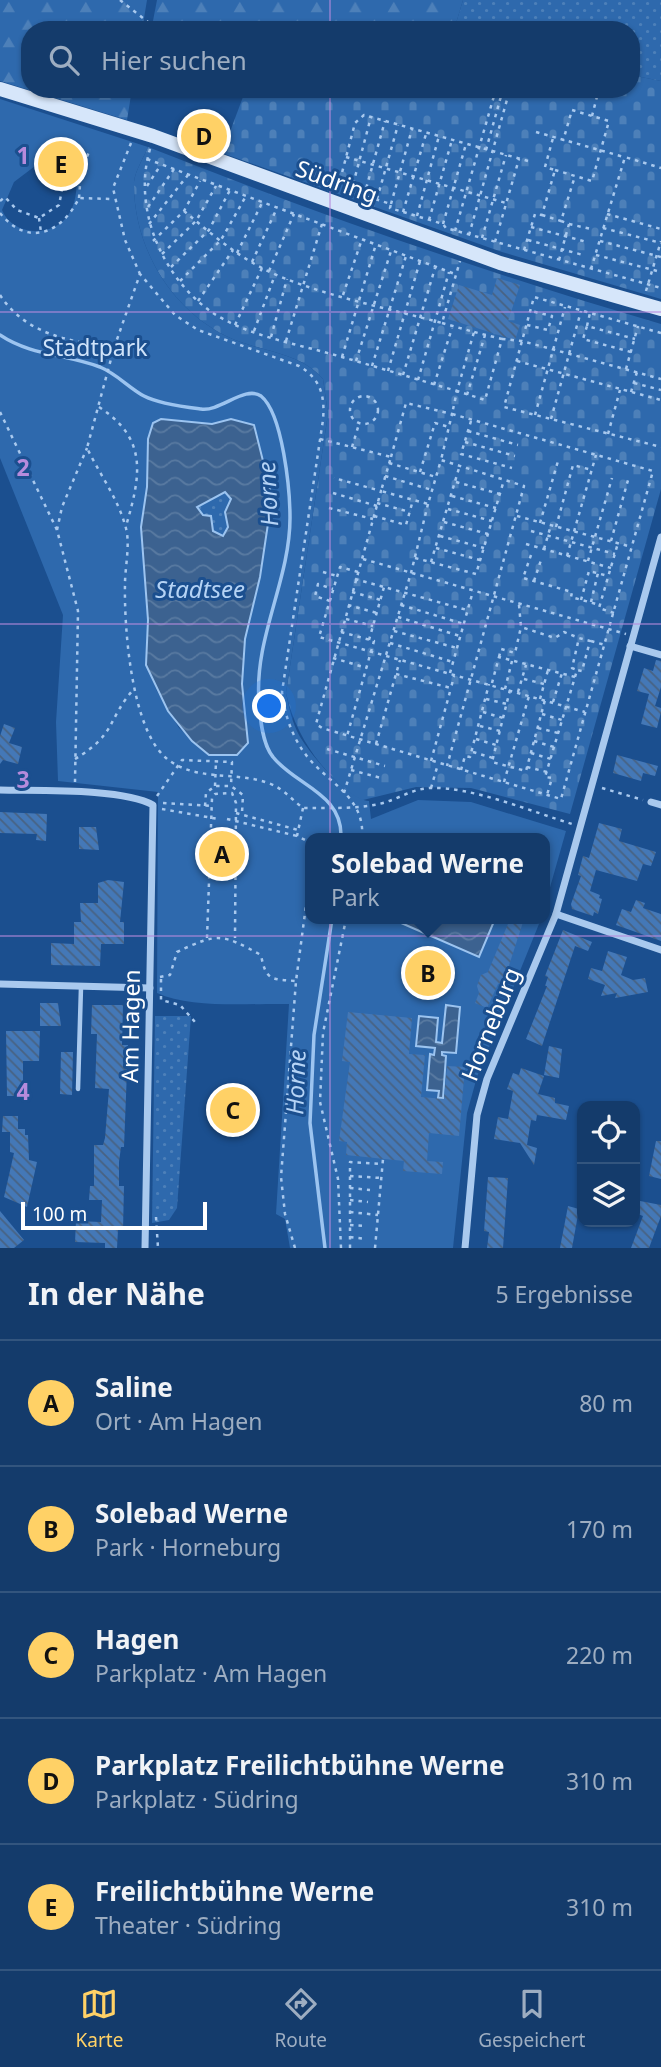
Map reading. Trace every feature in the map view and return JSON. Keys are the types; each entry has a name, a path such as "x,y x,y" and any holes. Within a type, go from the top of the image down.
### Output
{"street":[{"name":"Südring","path":"0,89 21,95"},
{"name":"Südring","path":"29,98 153,136 463,251 661,309"},
{"name":"Horneburg","path":"465,1248 477,1115 487,1079 556,914 661,537"},
{"path":"630,646 661,655"},
{"path":"0,790 76,792 143,799 153,805"},
{"path":"650,802 661,805"},
{"name":"Am Hagen","path":"145,1248 153,805"},
{"path":"556,914 661,950"},
{"path":"0,984 150,988"}],"lane":[{"path":"78,1089 81,987"}],"path":[{"path":"120,0 147,21"},
{"path":"455,231 493,98"},
{"path":"486,150 500,98"},
{"path":"469,235 508,98"},
{"path":"592,116 597,98"},
{"path":"491,103 505,107"},
{"path":"553,138 545,167 592,181 609,121 572,110 563,141"},
{"path":"391,204 338,188 355,123 364,116 528,161"},
{"path":"351,191 371,117"},
{"path":"364,195 384,121"},
{"path":"377,200 398,125"},
{"path":"412,129 390,208 443,224 455,231 661,288"},
{"path":"137,131 113,188 113,199 125,240 140,274 175,314 198,330 299,366 314,377 324,401 282,692 290,727 302,748 355,805 362,816 362,833"},
{"path":"536,132 661,168"},
{"path":"403,212 426,133"},
{"path":"153,136 147,159 149,224 153,241 198,302 235,325 485,400 502,339"},
{"path":"417,216 439,136"},
{"path":"429,220 452,140"},
{"path":"443,224 466,144"},
{"path":"0,213 15,228 41,232 60,225 79,198 79,184 90,149"},
{"path":"482,238 506,155"},
{"path":"346,157 506,203"},
{"path":"591,269 625,157"},
{"path":"147,159 456,274"},
{"path":"495,242 519,159"},
{"path":"147,186 161,164"},
{"path":"148,207 174,169"},
{"path":"542,215 555,170"},
{"path":"149,224 188,174"},
{"path":"561,221 575,176"},
{"path":"153,241 184,211 201,179"},
{"path":"39,218 59,205 63,185 79,184"},
{"path":"162,254 196,221 216,185"},
{"path":"171,267 209,230 230,190"},
{"path":"180,281 221,240 246,196"},
{"path":"0,201 5,197 17,210 39,218"},
{"path":"79,198 113,199"},
{"path":"237,253 262,202"},
{"path":"252,262 278,208"},
{"path":"184,211 237,253 287,279 453,327 522,341 661,379"},
{"path":"269,271 294,214"},
{"path":"524,250 535,214 591,229"},
{"path":"607,214 661,229"},
{"path":"39,218 41,232"},
{"path":"286,341 322,224"},
{"path":"559,260 569,224"},
{"path":"531,227 587,242"},
{"path":"603,228 661,242 659,256 648,284"},
{"path":"343,295 362,239"},
{"path":"528,240 583,255"},
{"path":"599,241 659,256"},
{"path":"342,357 376,244"},
{"path":"198,302 233,250"},
{"path":"356,361 391,250"},
{"path":"442,323 463,251"},
{"path":"372,366 406,255"},
{"path":"595,255 661,272"},
{"path":"388,371 420,261"},
{"path":"403,375 435,266"},
{"path":"235,325 262,268"},
{"path":"418,380 449,272"},
{"path":"57,530 62,507 87,448 114,348 140,274"},
{"path":"254,331 275,274"},
{"path":"271,337 287,279"},
{"path":"0,295 19,319 32,328 75,341 114,348"},
{"path":"661,333 534,297 504,407 661,447"},
{"path":"535,415 565,306"},
{"path":"551,419 581,310"},
{"path":"527,325 548,330 552,316 531,311"},
{"path":"590,313 583,339 631,352"},
{"path":"587,326 635,339"},
{"path":"626,369 638,326"},
{"path":"434,384 453,327"},
{"path":"344,793 411,573 474,332"},
{"path":"467,395 485,335"},
{"path":"517,360 661,400"},
{"path":"631,392 637,372"},
{"path":"634,383 661,390"},
{"path":"608,434 620,389"},
{"path":"361,396 371,397 378,407 376,416 372,421 360,423 354,419 350,408 354,400 361,396"},
{"path":"406,403 471,420 653,471 561,799 322,729 314,720 406,403"},
{"path":"99,407 116,418 135,444 135,492 126,526 125,588 134,689 146,729 158,749 177,765 215,776 278,787 303,808 375,804 414,790 431,788 457,790 579,825"},
{"path":"0,412 39,486 57,530 78,611 76,792"},
{"path":"471,420 461,454 512,468"},
{"path":"352,447 360,423"},
{"path":"420,472 435,423 449,427"},
{"path":"468,431 519,445"},
{"path":"320,439 391,457"},
{"path":"465,442 515,456"},
{"path":"87,448 126,526"},
{"path":"567,555 596,455"},
{"path":"441,460 524,486 447,766"},
{"path":"540,523 558,461"},
{"path":"389,463 436,477"},
{"path":"556,527 573,465 592,470"},
{"path":"431,562 459,467"},
{"path":"385,476 432,490"},
{"path":"334,478 428,504"},
{"path":"588,561 612,478"},
{"path":"415,558 476,574 504,480"},
{"path":"611,541 628,480"},
{"path":"455,481 500,494"},
{"path":"333,493 410,512"},
{"path":"451,496 496,508"},
{"path":"329,508 406,525 413,500"},
{"path":"447,509 492,521"},
{"path":"516,516 632,547"},
{"path":"443,522 488,534"},
{"path":"544,549 551,526"},
{"path":"531,531 615,554"},
{"path":"439,535 484,548"},
{"path":"614,613 598,608 618,543"},
{"path":"526,544 611,568"},
{"path":"436,548 480,560"},
{"path":"531,555 523,578 572,592 571,597 600,605"},
{"path":"534,581 542,557"},
{"path":"361,559 632,636"},
{"path":"358,572 340,567 319,637 586,712"},
{"path":"581,600 589,571 608,576"},
{"path":"323,572 337,576"},
{"path":"591,602 598,573"},
{"path":"355,579 467,610"},
{"path":"330,601 315,596 318,584 334,589"},
{"path":"369,640 384,587"},
{"path":"431,761 451,688 453,662 473,590"},
{"path":"352,592 381,600"},
{"path":"461,770 465,756 470,757 501,649 515,653 521,627 519,603"},
{"path":"348,605 377,613"},
{"path":"401,605 464,624"},
{"path":"398,617 460,636"},
{"path":"344,619 373,626"},
{"path":"521,627 555,638 564,632 605,645"},
{"path":"394,631 457,648"},
{"path":"340,632 374,641 347,736"},
{"path":"579,638 572,668 577,670 582,671 590,641"},
{"path":"390,643 453,662"},
{"path":"499,657 575,677"},
{"path":"333,658 367,668"},
{"path":"376,744 400,660"},
{"path":"505,688 512,660"},
{"path":"518,692 526,664"},
{"path":"540,699 548,670"},
{"path":"547,795 552,778 545,777 577,670"},
{"path":"553,702 562,673"},
{"path":"396,674 451,688"},
{"path":"522,678 544,684"},
{"path":"75,759 105,738 122,702 134,689"},
{"path":"510,690 492,762 509,767 526,771 545,700"},
{"path":"504,782 529,696"},
{"path":"485,698 507,704"},
{"path":"481,712 503,718"},
{"path":"541,714 562,720"},
{"path":"478,725 500,731"},
{"path":"537,727 558,733"},
{"path":"475,739 496,744"},
{"path":"534,741 554,747"},
{"path":"327,749 385,766"},
{"path":"471,751 493,758"},
{"path":"531,753 551,759"},
{"path":"153,805 182,760 232,762 231,786"},
{"path":"215,786 216,761"},
{"path":"431,788 438,763"},
{"path":"527,767 547,772"},
{"path":"351,771 381,778"},
{"path":"592,785 650,802"},
{"path":"205,806 206,793 215,786 231,786 243,795 242,813"},
{"path":"207,938 212,806 215,793 232,793 235,797 236,813 235,939"},
{"path":"153,805 212,806"},
{"path":"153,805 218,819"},
{"path":"297,836 303,808"},
{"path":"236,813 299,830"},
{"path":"227,819 305,840"},
{"path":"295,1248 285,1214 281,1177 296,981 305,913"},
{"path":"341,1248 338,1179 320,1102 323,1033 345,924"},
{"path":"150,978 170,975 177,952 207,938 235,939 261,954 265,972 273,979 296,981"},
{"path":"161,977 161,1000 180,1005 195,1022"},
{"path":"375,1248 383,1159"},
{"path":"350,1248 350,1161 382,1164"},
{"path":"350,1176 381,1178"},
{"path":"350,1188 370,1190"},
{"path":"350,1200 368,1202"},
{"path":"350,1212 378,1215"},
{"path":"156,1218 158,1248"},
{"path":"350,1225 366,1226"},
{"path":"350,1237 366,1238"}],"green space":[{"path":"0,0 147,0 144,21 21,21 21,87 0,81"},
{"path":"157,0 463,0 457,21 153,21"},
{"path":"463,0 661,0 661,81 640,77 640,21 457,21"},
{"path":"640,77 661,81 661,299 502,252 222,153 243,98 640,98"},
{"path":"55,98 131,98 127,120"},
{"name":"Stadtpark","path":"0,99 148,147 134,182 135,206 148,251 172,292 206,324 226,336 290,357 323,379 328,414 286,693 297,730 311,753 341,785 361,799 369,801 371,819 418,800 471,802 566,831 550,887 550,833 305,833 305,924 539,924 477,1077 467,1113 453,1248 290,1248 285,1219 276,1214 289,1004 203,1003 157,993 158,792 58,781 56,722 63,615 0,458","holes":["47,157 63,178 77,182 73,205 66,218 50,229 22,229 14,225 2,210 14,182","161,419 213,424 231,419 272,497 260,577 245,639 242,684 248,743 229,755 209,755 179,728 157,691 146,665 148,620 141,527"]},
{"path":"148,147 403,242 661,324 661,489 570,814 471,788 416,787 359,801 334,779 304,740 286,693 328,414 323,379 290,357 226,336 206,324 172,292 148,251 135,206 134,182"},
{"path":"225,492 231,499 225,512 228,527 223,536 213,531 197,507"},
{"path":"155,1016 191,1016 177,1208 169,1220 152,1223"}],"water":[{"name":"Stadtsee","path":"161,419 212,424 231,419 254,425 272,497 260,577 245,639 242,684 248,743 237,755 209,755 192,741 168,711 146,665 148,620 141,527 147,487 148,439 153,423","holes":["225,492 231,499 225,512 228,527 223,536 213,531 211,516 203,515 197,507"]},
{"path":"403,924 493,924 479,957"},
{"path":"446,1005 460,1007 456,1053 442,1052 442,1055 446,1056 443,1098 438,1098 439,1091 427,1090 430,1054 434,1055 435,1048 416,1046 419,1016 438,1018 436,1042 442,1043"}],"building":[{"path":"497,278 520,285 508,321 520,325 515,340 448,319 459,285 492,295"},
{"path":"656,660 661,661 661,687 655,706 661,708 657,728 641,724 649,694 637,691 644,668 653,671"},
{"path":"4,724 15,728 9,743 22,747 18,764 3,760 0,764 0,736"},
{"path":"617,755 658,766 655,776 643,773 641,781 613,773"},
{"path":"0,812 47,814 46,841 36,840 37,834 0,833"},
{"path":"599,823 622,829 619,841 656,852 651,866 643,864 637,881 596,870 590,891 600,895 599,898 602,899 598,914 594,912 593,916 572,909 571,904 581,876 578,875 583,856 589,858"},
{"path":"79,827 96,827 99,850 79,849"},
{"path":"108,880 124,882 120,922 124,922 124,944 101,944 100,966 51,965 51,943 74,944 74,922 81,922 80,903 98,903 98,883"},
{"path":"636,900 645,903 643,908 661,914 661,941 616,925 622,909 631,912"},
{"path":"508,924 522,924 504,981 498,984 487,1008 475,1003 481,975 488,972"},
{"path":"563,930 592,942 588,951 575,946 542,1046 526,1039 547,986 548,977 545,976"},
{"path":"608,951 627,957 621,975 633,980 645,978 648,992 615,998 617,993 601,996 605,985 588,979 591,968 602,971"},
{"path":"40,1003 58,1003 61,1026 40,1026"},
{"path":"92,1005 123,1005 122,1045 128,1045 124,1147 121,1147 119,1162 119,1186 124,1186 123,1230 118,1230 117,1248 105,1248 105,1243 75,1242 76,1221 101,1222 102,1200 89,1200 90,1186 94,1186 94,1145 103,1145 105,1138 109,1089 95,1088 97,1034 91,1034"},
{"path":"348,1012 412,1018 409,1054 425,1055 421,1097 444,1099 447,1066 465,1067 459,1136 429,1133 427,1161 443,1162 442,1174 403,1171 404,1161 346,1155 347,1142 339,1141 350,1062 342,1061"},
{"path":"6,1031 40,1031 39,1061 23,1061 23,1096 7,1096"},
{"path":"549,1046 562,1049 559,1078 544,1075"},
{"path":"61,1052 73,1052 72,1095 60,1094"},
{"path":"521,1068 544,1076 538,1094 555,1098 555,1103 569,1106 566,1120 537,1115 536,1121 531,1120 527,1145 537,1148 534,1165 520,1143 494,1139 498,1117 508,1119 513,1091 507,1089 513,1073 519,1075"},
{"path":"3,1116 18,1116 18,1129 25,1129 25,1135 28,1135 29,1160 37,1162 27,1207 4,1197 14,1153 10,1152 10,1132 2,1132"},
{"path":"656,1141 661,1141 661,1179 649,1176"},
{"path":"488,1177 508,1178 503,1248 487,1248 489,1232 484,1231"},
{"path":"640,1201 661,1205 661,1216 649,1248 631,1248 640,1227 643,1216 640,1215"},
{"path":"568,1206 577,1208 572,1248 560,1248"},
{"path":"0,1211 24,1240 14,1248 0,1248"}],"waterway":[{"name":"Horne","path":"0,335 36,351 100,367 144,396 164,403 208,409 240,396 255,394 261,396 269,405 284,454 290,518 284,564 262,655 259,678 262,730 273,757 326,800 334,810 340,823 341,833"},
{"name":"Horne","path":"325,1248 310,1123 314,1035 331,924"}],"place":[{"name":"Parkplatz Freilichtbühne Werne","path":"204,136"},
{"name":"Freilichtbühne Werne","path":"61,164"},
{"name":"Saline","path":"222,854"},
{"name":"Solebad Werne","path":"428,973"},
{"name":"Hagen","path":"233,1110"}]}
